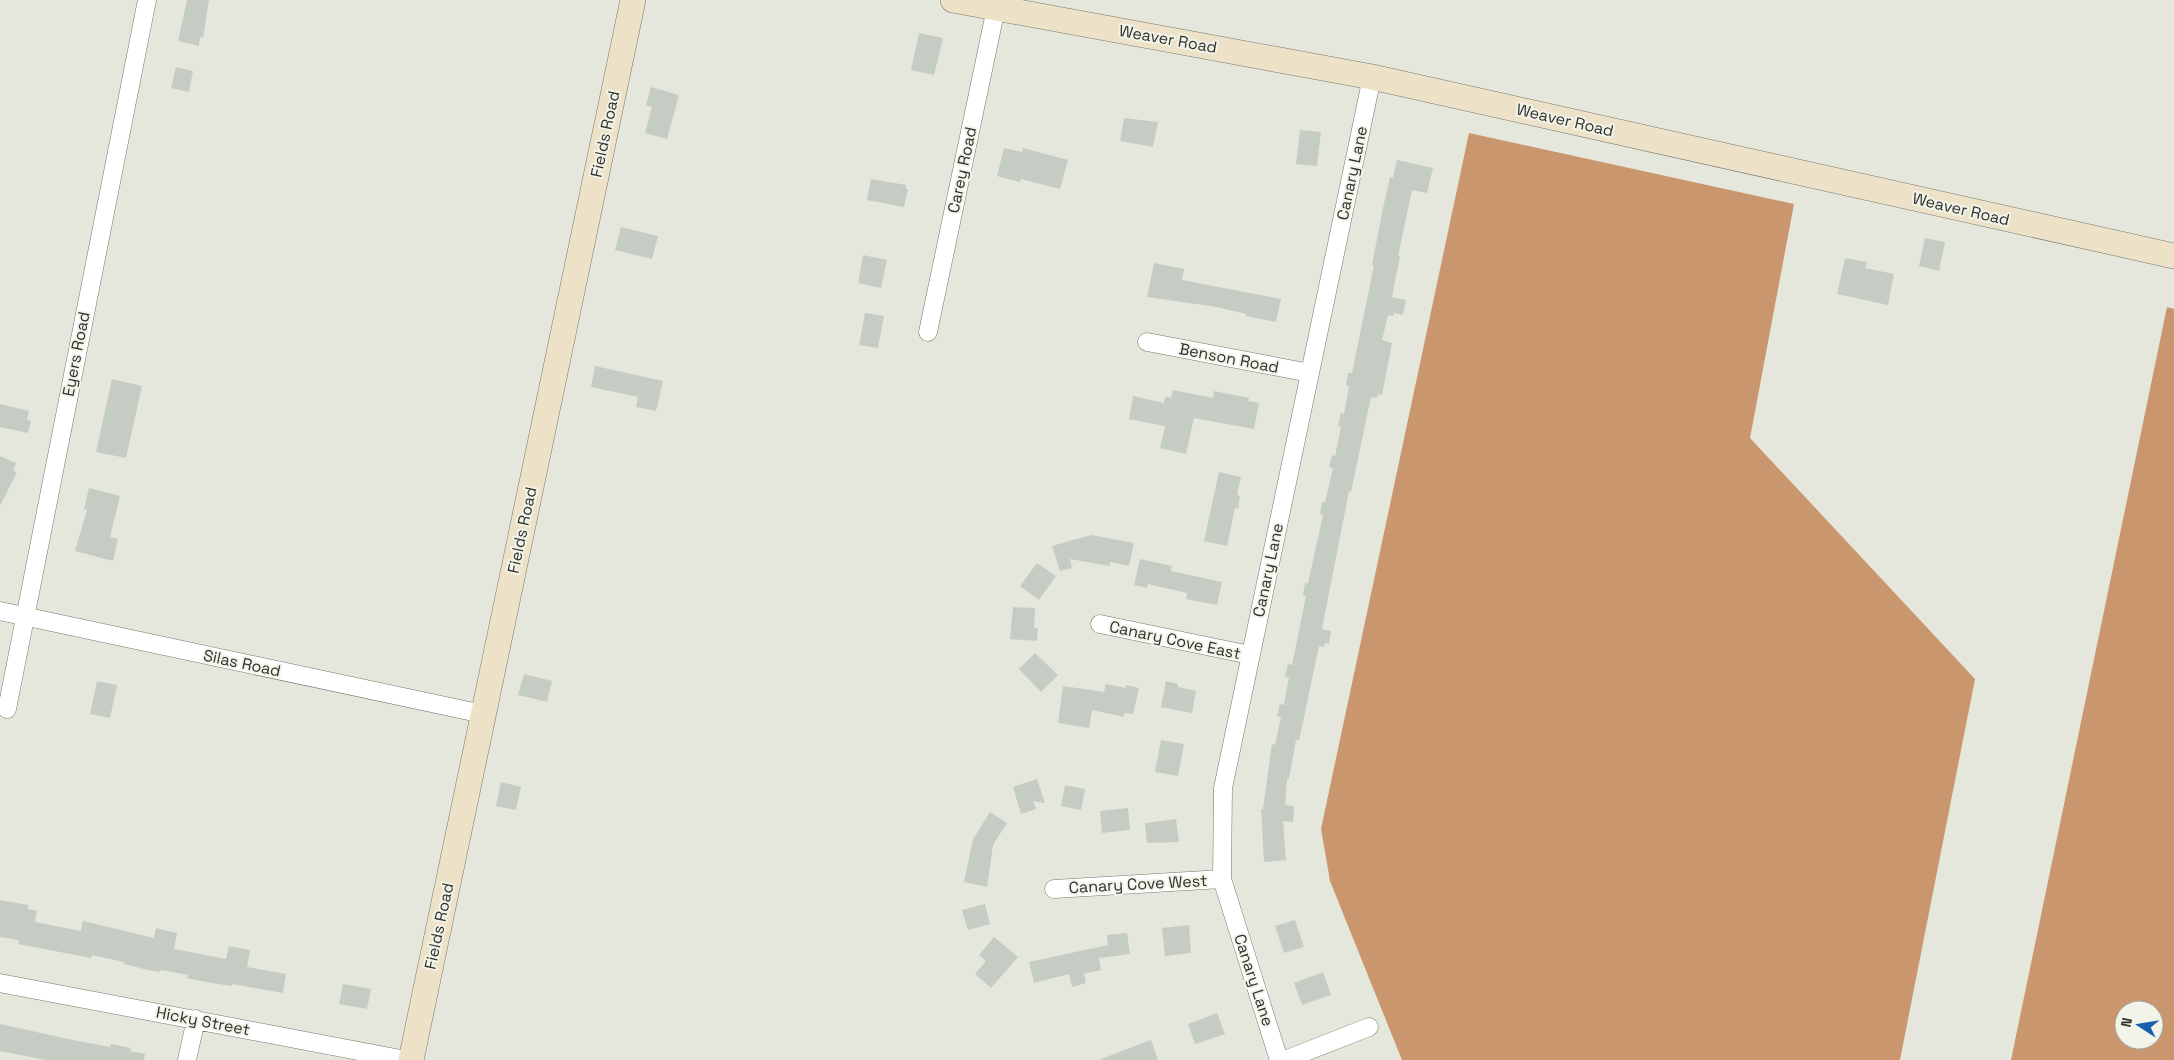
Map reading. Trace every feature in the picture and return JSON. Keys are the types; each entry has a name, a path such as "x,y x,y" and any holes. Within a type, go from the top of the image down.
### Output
{"main road":[{"name":"Fields Road","path":"411,1060 633,0"},
{"name":"Weaver Road","path":"953,0 1372,77 2174,256"}],"street":[{"name":"Eyers Road","path":"7,709 147,0"},
{"name":"Carey Road","path":"928,332 996,8"},
{"name":"Canary Lane","path":"1279,1060 1222,879 1223,788 1372,77"},
{"name":"Benson Road","path":"1147,342 1310,374"},
{"name":"Silas Road","path":"0,611 483,714"},
{"name":"Canary Cove East","path":"1100,624 1250,656"},
{"name":"Canary Cove West","path":"1054,889 1222,879"},
{"name":"Hicky Street","path":"0,983 406,1060"},
{"path":"187,1060 196,1019"},
{"path":"1285,1060 1369,1027"}],"shaded area":[{"path":"1469,133 1794,204 1750,438 1975,679 1900,1060 1402,1060 1330,881 1321,829"},
{"path":"2167,307 2174,309 2174,1060 2011,1060"}],"building":[{"path":"187,0 209,0 203,38 200,37 199,46 178,41"},
{"path":"919,33 943,38 934,75 911,70"},
{"path":"176,67 193,71 189,92 171,88"},
{"path":"651,87 679,95 667,139 645,133 652,107 646,105"},
{"path":"1124,118 1158,122 1153,147 1120,141"},
{"path":"1300,130 1321,132 1317,166 1296,164"},
{"path":"1004,148 1022,152 1023,148 1068,160 1060,189 1021,179 1020,182 997,176"},
{"path":"1397,160 1433,168 1427,193 1412,190 1398,256 1400,256 1392,297 1406,300 1403,315 1394,313 1393,316 1388,315 1382,340 1392,343 1382,395 1378,394 1377,398 1371,397 1351,492 1349,491 1322,629 1331,631 1329,644 1325,643 1324,647 1319,646 1299,741 1296,740 1289,779 1287,779 1285,805 1294,806 1293,822 1283,821 1286,860 1264,862 1261,809 1263,809 1272,744 1275,745 1281,717 1277,716 1280,704 1284,705 1289,677 1285,677 1288,664 1292,665 1306,596 1303,595 1305,583 1308,583 1323,515 1320,514 1322,502 1325,502 1333,468 1329,467 1332,455 1335,456 1341,427 1338,426 1341,413 1344,414 1349,386 1346,385 1348,373 1352,373 1374,265 1372,265 1383,208 1390,177 1393,178"},
{"path":"871,179 906,185 906,189 908,189 904,207 867,200"},
{"path":"621,227 658,236 652,259 615,250"},
{"path":"1925,238 1945,242 1939,271 1919,266"},
{"path":"863,255 887,260 881,288 858,283"},
{"path":"1845,258 1867,262 1865,268 1894,274 1888,305 1837,294"},
{"path":"1154,263 1184,269 1182,280 1281,299 1276,322 1246,316 1246,314 1217,307 1147,297"},
{"path":"865,313 884,316 878,348 859,345"},
{"path":"595,366 663,381 656,411 636,407 638,397 591,387"},
{"path":"112,379 142,386 126,458 96,452"},
{"path":"1173,390 1213,398 1214,391 1249,398 1248,401 1259,403 1254,429 1194,418 1186,454 1160,448 1165,426 1129,419 1133,396 1164,403 1165,397 1171,398"},
{"path":"0,404 29,411 27,420 31,421 28,433 0,427"},
{"path":"0,456 16,463 13,471 17,472 0,506"},
{"path":"1219,472 1241,477 1237,495 1240,496 1238,509 1235,508 1227,546 1204,541"},
{"path":"89,488 120,496 110,537 118,539 113,561 75,551 87,510 84,509"},
{"path":"1091,535 1134,543 1129,566 1110,562 1110,566 1070,559 1072,568 1060,571 1052,546"},
{"path":"1140,559 1172,566 1171,571 1222,582 1217,605 1186,599 1187,593 1148,584 1147,588 1134,585"},
{"path":"1037,563 1056,576 1039,600 1020,586"},
{"path":"1013,607 1035,608 1034,628 1038,628 1037,641 1010,639"},
{"path":"1035,653 1058,675 1041,692 1019,669"},
{"path":"524,674 552,681 547,702 518,695"},
{"path":"97,681 117,685 110,718 90,714"},
{"path":"1166,681 1178,684 1178,687 1196,691 1192,713 1161,707"},
{"path":"1106,684 1126,688 1126,685 1139,688 1133,714 1124,713 1124,717 1092,710 1089,728 1058,723 1063,686 1104,692"},
{"path":"1161,740 1184,744 1178,776 1155,772"},
{"path":"1037,779 1045,803 1033,801 1036,809 1021,814 1013,787"},
{"path":"501,782 521,787 516,810 496,806"},
{"path":"1065,785 1085,789 1081,810 1061,806"},
{"path":"1128,808 1130,830 1102,833 1100,811"},
{"path":"990,812 1007,823 993,845 987,887 964,882 973,839"},
{"path":"1176,819 1179,842 1147,843 1145,823"},
{"path":"0,900 28,905 28,909 37,911 35,922 81,931 83,921 154,938 156,928 177,933 174,949 226,959 229,946 250,950 247,967 286,974 283,993 233,984 232,986 206,982 187,978 188,975 161,970 160,972 148,970 124,964 124,962 92,955 91,958 18,944 19,940 0,937"},
{"path":"985,904 990,924 968,930 962,910"},
{"path":"1295,920 1304,947 1284,953 1275,926"},
{"path":"1189,925 1191,953 1165,956 1162,928"},
{"path":"1127,933 1130,954 1099,958 1101,970 1084,974 1086,983 1072,987 1069,974 1034,983 1029,962 1108,945 1107,935"},
{"path":"994,937 1018,957 991,988 975,974 986,961 979,955"},
{"path":"1323,972 1331,995 1302,1005 1294,983"},
{"path":"343,984 371,989 367,1009 339,1004"},
{"path":"1217,1013 1225,1034 1195,1044 1188,1024"},
{"path":"0,1024 110,1047 111,1044 131,1048 130,1051 145,1054 144,1060 45,1060 0,1051"},
{"path":"1151,1040 1158,1060 1101,1060 1101,1059"}]}
